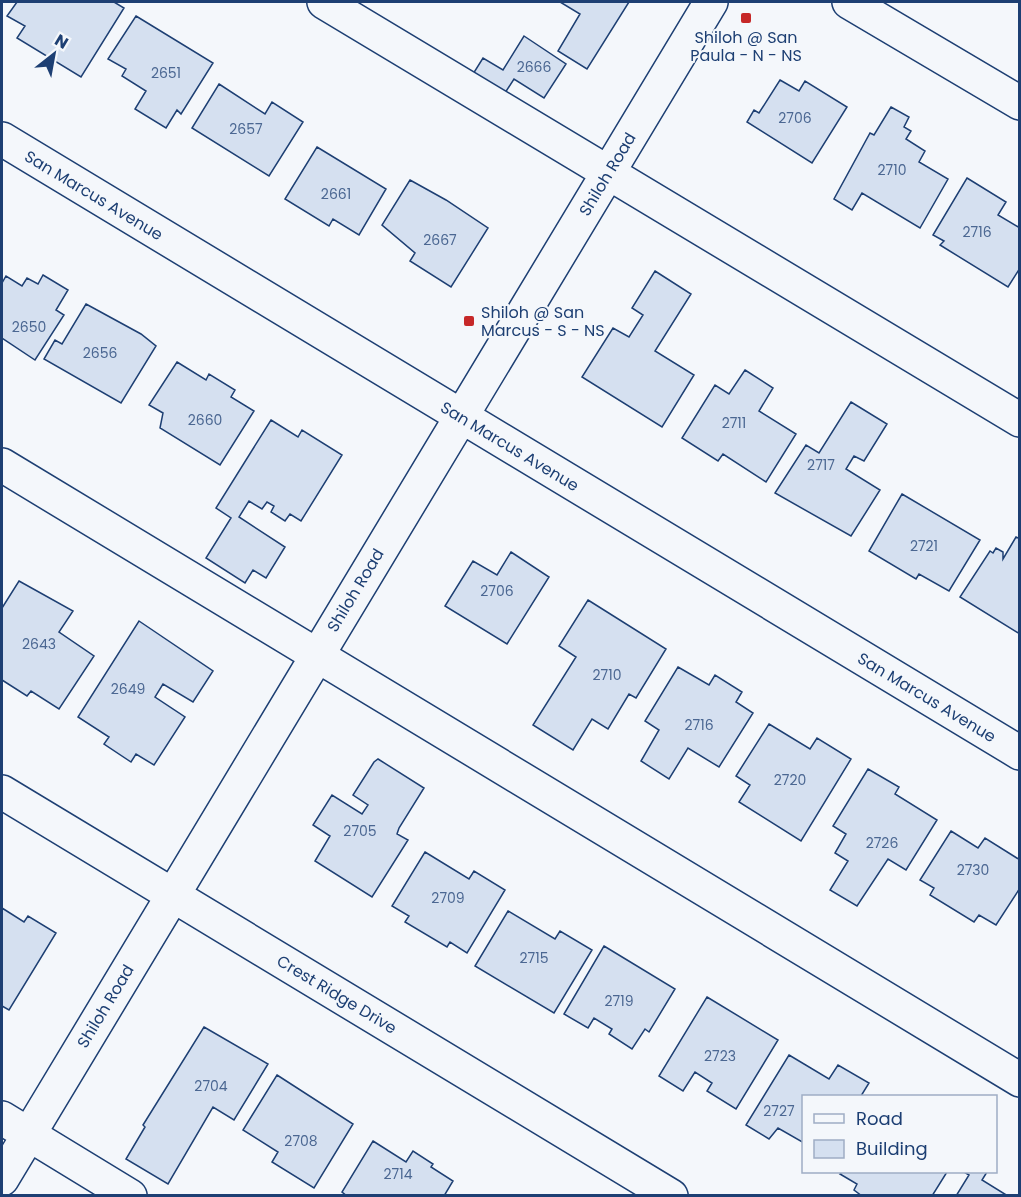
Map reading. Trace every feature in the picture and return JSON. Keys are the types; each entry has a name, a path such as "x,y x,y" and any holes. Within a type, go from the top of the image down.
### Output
{"street":[{"path":"324,2 1020,420"},
{"name":"Shiloh Road","path":"2,1179 15,1126 172,895 711,2"},
{"path":"849,2 1020,103"},
{"name":"San Marcus Avenue","path":"2,139 1020,753"},
{"path":"2,465 1020,1080"},
{"name":"Crest Ridge Drive","path":"2,792 671,1196"},
{"path":"15,1126 130,1196"}],"building":[{"path":"17,2 114,2 124,8 81,77 17,38 25,26 7,16"},
{"path":"560,2 629,2 587,69 558,51 580,14"},
{"path":"136,16 213,63 181,114 177,110 166,128 135,109 146,91 122,76 126,69 108,59"},
{"path":"524,36 566,64 544,98 514,79 505,93 473,74 483,58 503,70"},
{"path":"780,80 799,91 805,81 847,107 812,163 747,122 754,110 759,113"},
{"path":"219,84 265,114 272,102 303,122 269,176 192,128"},
{"path":"891,107 909,117 904,127 911,131 906,139 925,151 919,162 948,179 920,228 862,193 852,210 834,199 870,133 874,135"},
{"path":"317,147 386,189 359,235 333,219 329,226 285,199"},
{"path":"967,178 1006,202 998,215 1020,228 1020,268 1008,287 940,245 944,241 933,235"},
{"path":"410,180 446,200 488,228 451,287 410,261 415,253 382,225"},
{"path":"655,271 691,294 655,351 694,375 662,427 582,377 613,328 629,337 643,315 632,308"},
{"path":"43,275 68,290 56,310 64,315 35,360 2,338 2,283 6,276 22,286 27,278 38,284"},
{"path":"86,304 141,334 156,346 121,403 44,359 55,340 62,344"},
{"path":"177,362 206,380 209,374 235,390 231,397 254,411 220,465 160,428 163,413 149,405"},
{"path":"745,370 773,388 759,411 796,434 766,482 723,454 718,461 682,438 715,385 729,394"},
{"path":"851,402 887,424 864,461 854,456 846,469 880,490 851,536 775,493 806,445 819,453"},
{"path":"271,420 298,437 302,430 342,455 301,521 290,514 285,521 271,512 274,506 267,502 262,509 249,501 239,517 285,547 266,578 253,570 245,583 206,558 231,518 216,508"},
{"path":"902,494 980,540 949,591 919,574 916,579 869,551"},
{"path":"1016,537 1020,539 1020,634 960,597 990,551 993,553 996,548 1003,552 1003,559"},
{"path":"511,552 549,577 507,644 445,606 473,561 497,575"},
{"path":"19,581 73,611 59,632 94,656 59,709 31,691 27,696 2,680 2,608"},
{"path":"588,600 666,649 636,698 629,694 608,729 592,719 573,750 533,725 576,657 559,646"},
{"path":"139,621 213,671 193,702 163,684 155,697 185,717 154,765 136,754 131,762 104,744 109,737 78,717"},
{"path":"678,667 709,685 715,675 742,692 736,702 753,713 719,767 688,748 669,779 641,761 659,730 645,721"},
{"path":"769,724 810,749 817,738 851,759 801,841 739,802 750,785 736,776"},
{"path":"378,759 424,788 397,834 408,840 372,897 315,861 330,836 313,825 332,795 362,814 368,805 353,795"},
{"path":"868,769 899,787 895,794 937,820 906,870 888,859 857,906 830,890 848,861 835,853 846,834 833,826"},
{"path":"951,831 978,848 985,838 1020,860 1020,888 996,925 979,915 974,922 930,895 934,888 920,880"},
{"path":"425,852 469,879 474,871 505,890 467,953 450,942 447,947 405,922 409,916 392,906"},
{"path":"2,908 24,922 28,916 56,933 9,1010 2,1006"},
{"path":"508,911 555,939 560,931 592,950 554,1013 475,966"},
{"path":"604,946 675,989 649,1032 645,1029 632,1049 609,1034 612,1029 594,1018 588,1028 564,1014"},
{"path":"707,997 778,1040 736,1109 707,1091 712,1083 695,1072 683,1091 659,1076"},
{"path":"204,1027 268,1064 234,1120 213,1107 168,1184 126,1159 145,1127 143,1125"},
{"path":"789,1055 829,1079 838,1065 869,1083 862,1095 802,1095 802,1142 778,1128 769,1139 746,1125"},
{"path":"277,1075 353,1124 314,1188 272,1162 278,1152 243,1130"},
{"path":"373,1141 406,1162 413,1151 433,1164 431,1167 453,1181 444,1196 347,1196 342,1192"},
{"path":"946,1173 932,1196 862,1196 854,1190 857,1184 840,1174"},
{"path":"966,1173 986,1173 982,1180 1008,1196 956,1196 969,1175"}],"place":[{"name":"Shiloh @ San Paula - N - NS","path":"746,18"},
{"name":"Shiloh @ San Marcus - S - NS","path":"469,321"}]}
